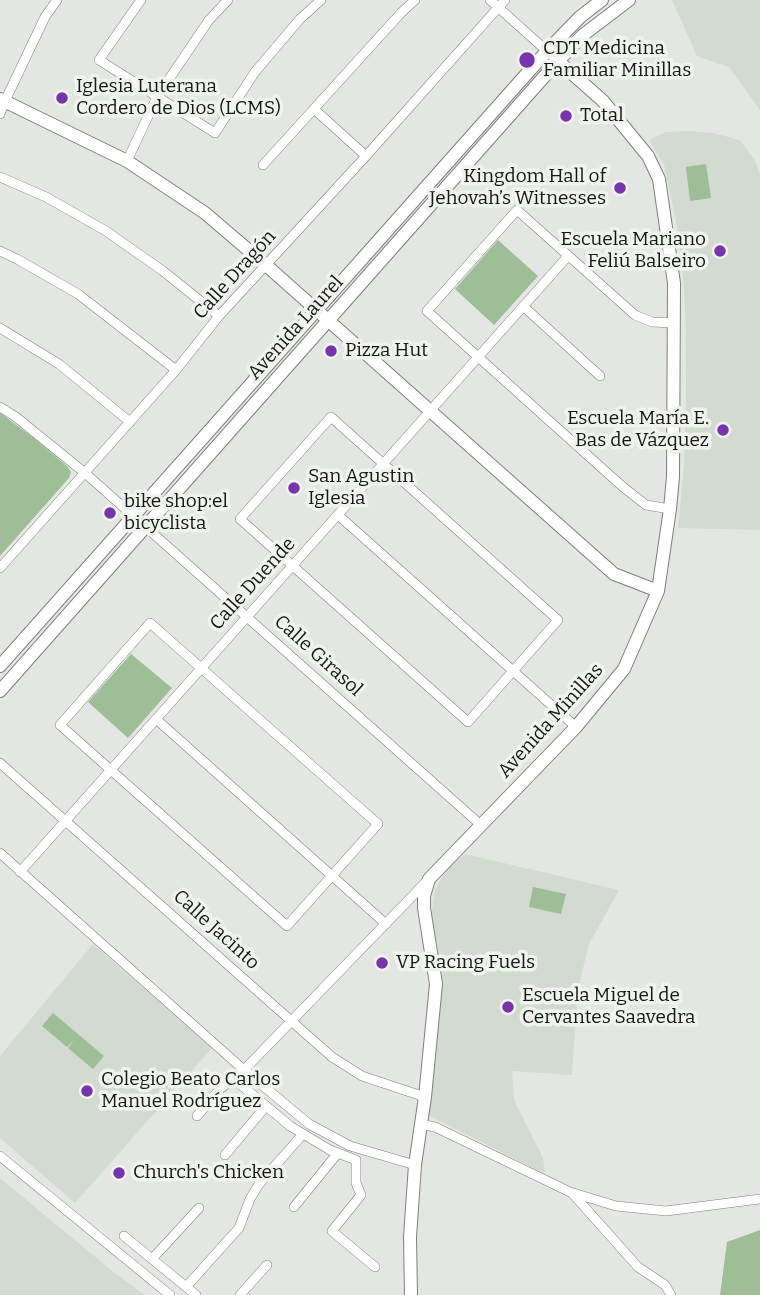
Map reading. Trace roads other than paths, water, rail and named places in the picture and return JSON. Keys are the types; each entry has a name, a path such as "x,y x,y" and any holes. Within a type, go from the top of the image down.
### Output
{"street":[{"path":"0,114 2,100 57,0"},
{"path":"141,0 99,60 215,133 255,72 300,19 321,0"},
{"path":"127,161 158,97 209,20 228,0"},
{"path":"262,165 415,0"},
{"path":"490,0 501,4 558,61"},
{"name":"Avenida Laurel","path":"0,666 547,51 580,17 602,0"},
{"name":"Avenida Laurel","path":"0,691 558,61 583,35 629,0"},
{"name":"Calle Dragón","path":"0,568 176,370 219,316 501,4"},
{"name":"Avenida Minillas","path":"429,879 576,727 624,669 658,591 673,477 675,323 674,283 659,179 648,156 603,101 558,61"},
{"path":"2,100 127,161 205,213 614,574 658,591"},
{"path":"314,109 366,156"},
{"path":"0,177 46,197 106,231 163,271 219,316"},
{"path":"670,509 646,505 623,487 427,311 517,210 635,315 652,322 675,323"},
{"path":"0,251 78,294 176,370"},
{"name":"Calle Duende","path":"20,872 568,256"},
{"path":"523,306 600,376"},
{"path":"0,328 59,364 130,422"},
{"name":"Calle Girasol","path":"0,407 85,473 146,526 482,826"},
{"path":"331,418 558,620 468,722 292,566 240,519 331,418"},
{"path":"338,515 576,727"},
{"path":"150,623 378,824 287,926 111,770 60,725 150,623"},
{"path":"156,719 386,924"},
{"name":"Calle Jacinto","path":"0,763 332,1057 362,1076 425,1097"},
{"path":"0,853 244,1070 309,1124 350,1146 415,1165"},
{"path":"197,1116 220,1088 244,1070 429,879"},
{"path":"411,1295 410,1237 415,1165 436,984 424,908 429,879"},
{"path":"234,1079 290,1126 337,1154 356,1160 356,1183 361,1195 332,1231 374,1268"},
{"path":"225,1155 266,1106"},
{"path":"420,1124 435,1127 570,1192 616,1206 666,1211 760,1199"},
{"path":"186,1287 239,1228 259,1184 303,1134"},
{"path":"294,1207 337,1154"},
{"path":"0,1156 170,1295"},
{"path":"570,1192 638,1268 666,1285 671,1295"},
{"path":"152,1259 199,1208"},
{"path":"124,1236 196,1295"},
{"path":"240,1295 267,1265"}],"place":[{"name":"CDT Medicina Familiar Minillas","path":"527,60"},
{"name":"Iglesia Luterana Cordero de Dios (LCMS)","path":"62,98"},
{"name":"Total","path":"566,116"},
{"name":"Kingdom Hall of Jehovah’s Witnesses","path":"620,188"},
{"name":"Escuela Mariano Feliú Balseiro","path":"720,251"},
{"name":"Pizza Hut","path":"331,351"},
{"name":"Escuela María E. Bas de Vázquez","path":"723,430"},
{"name":"San Agustin Iglesia","path":"294,488"},
{"name":"bike shop:el bicyclista","path":"110,513"},
{"name":"VP Racing Fuels","path":"382,963"},
{"name":"Escuela Miguel de Cervantes Saavedra","path":"508,1007"},
{"name":"Colegio Beato Carlos Manuel Rodríguez","path":"87,1091"},
{"name":"Church's Chicken","path":"119,1173"}]}
